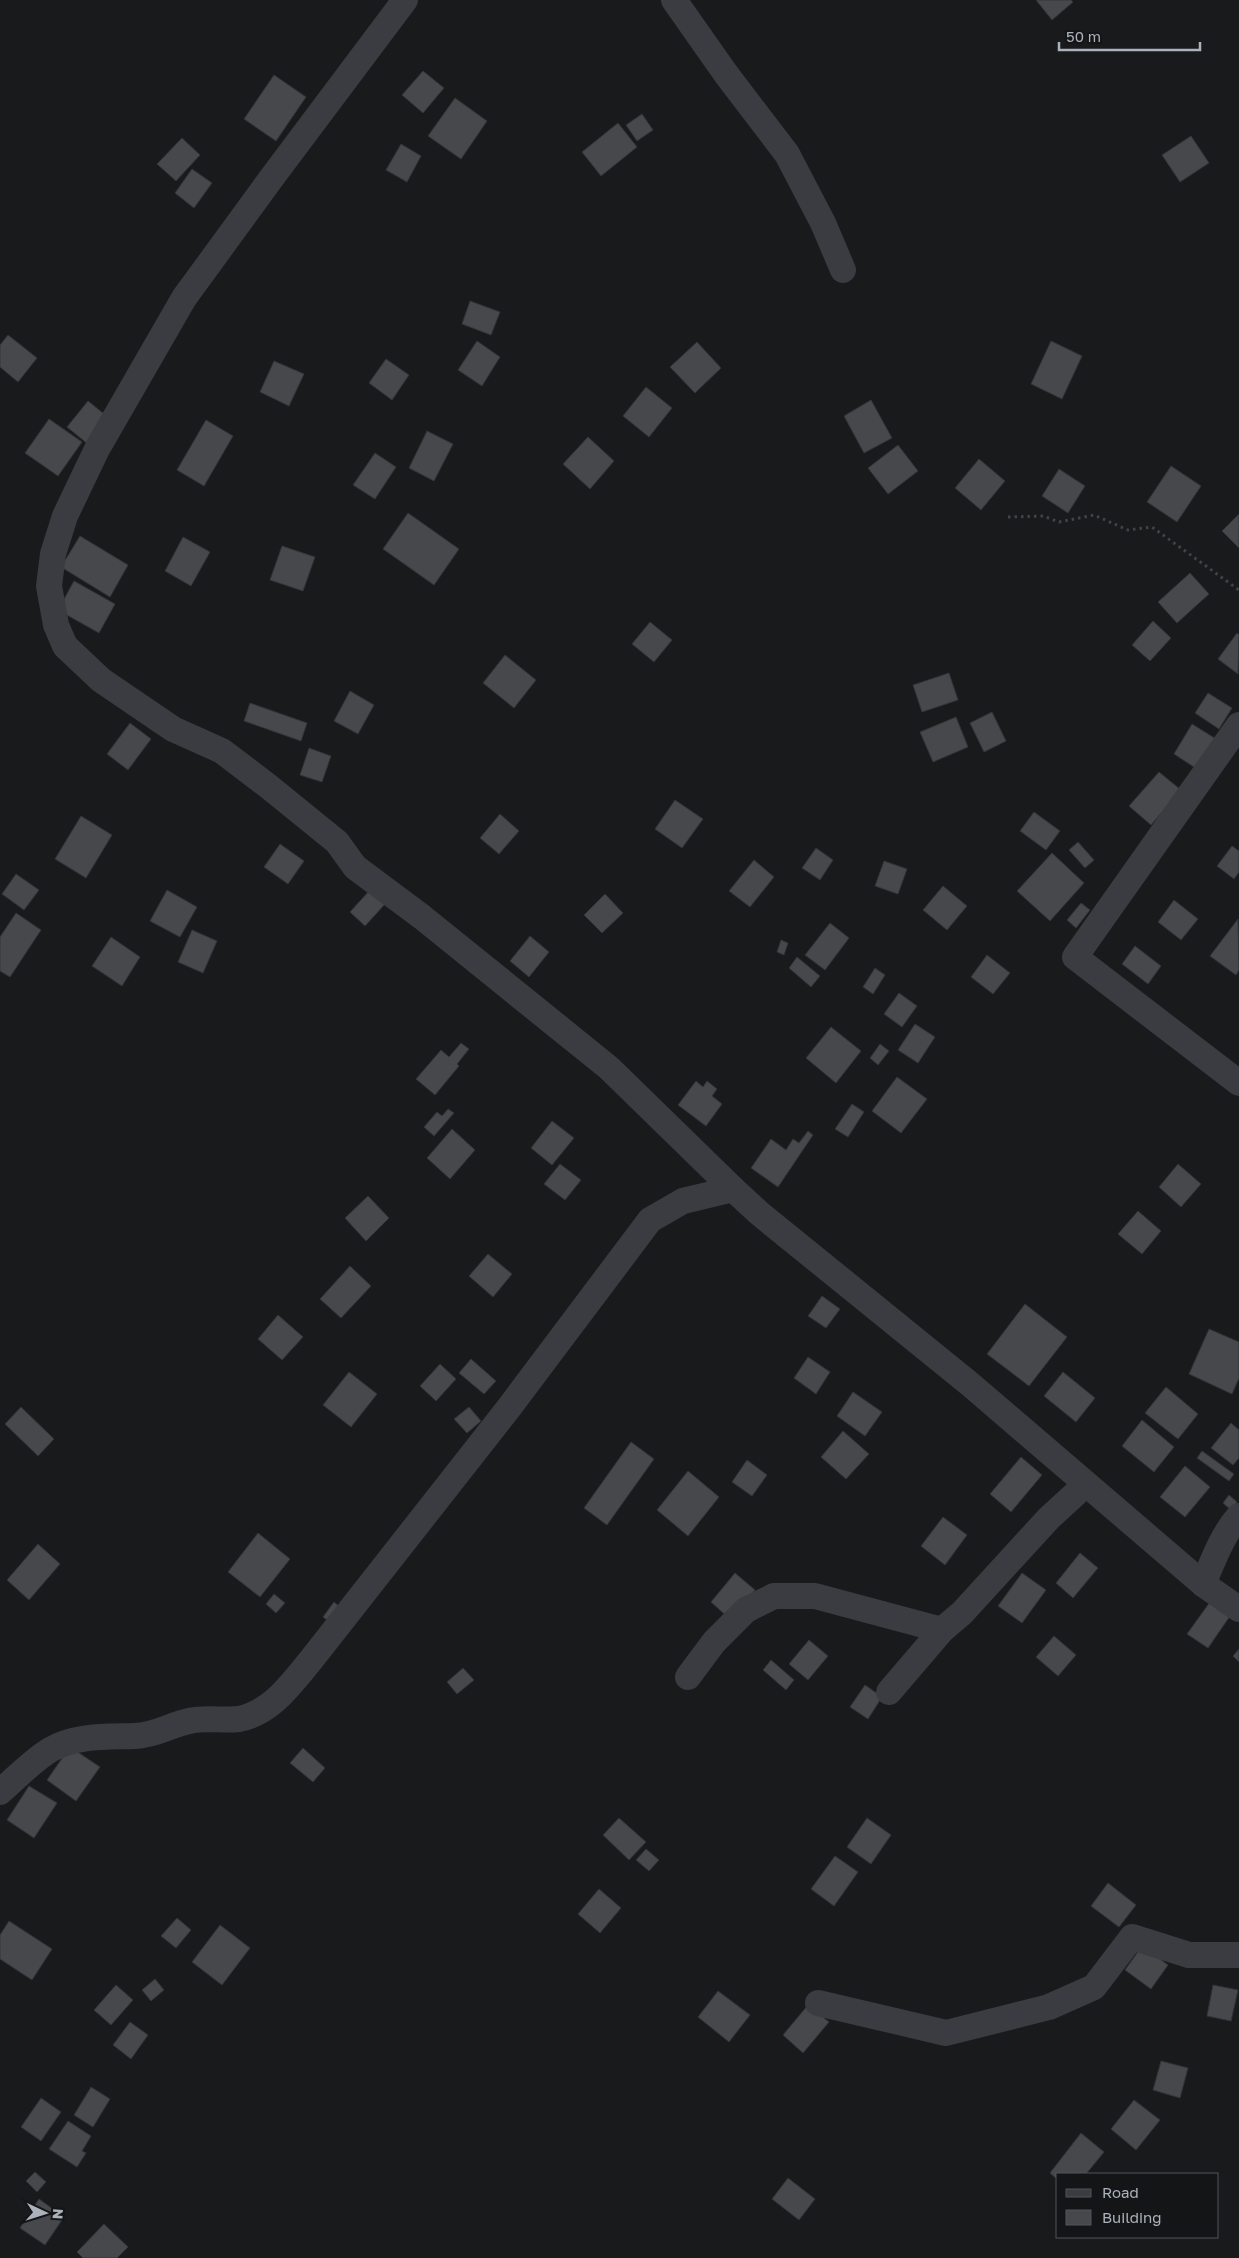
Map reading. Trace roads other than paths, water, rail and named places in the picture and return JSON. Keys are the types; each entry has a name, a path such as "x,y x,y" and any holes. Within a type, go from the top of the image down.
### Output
{"street":[{"path":"405,0 184,298 97,449 65,516 53,554 49,586 56,625 65,646 101,680 173,729 222,751 337,842 355,867 422,917 609,1068 759,1213 970,1385 1203,1584 1239,1609"},
{"path":"674,0 726,74 787,154 823,223 843,270"},
{"path":"1239,725 1075,957 1239,1083"},
{"path":"0,1792 50,1750 74,1741 97,1736 150,1735 188,1721 206,1718 238,1719 259,1712 281,1695 311,1660 502,1417 650,1220 684,1201 733,1189"},
{"path":"889,1692 942,1630 962,1613 1049,1518 1085,1485"},
{"path":"1203,1584 1232,1524 1239,1516"},
{"path":"688,1677 714,1642 746,1610 774,1596 815,1596 942,1630"},
{"path":"818,2003 946,2033 1050,2007 1094,1987 1132,1937 1189,1954 1239,1955"}]}
